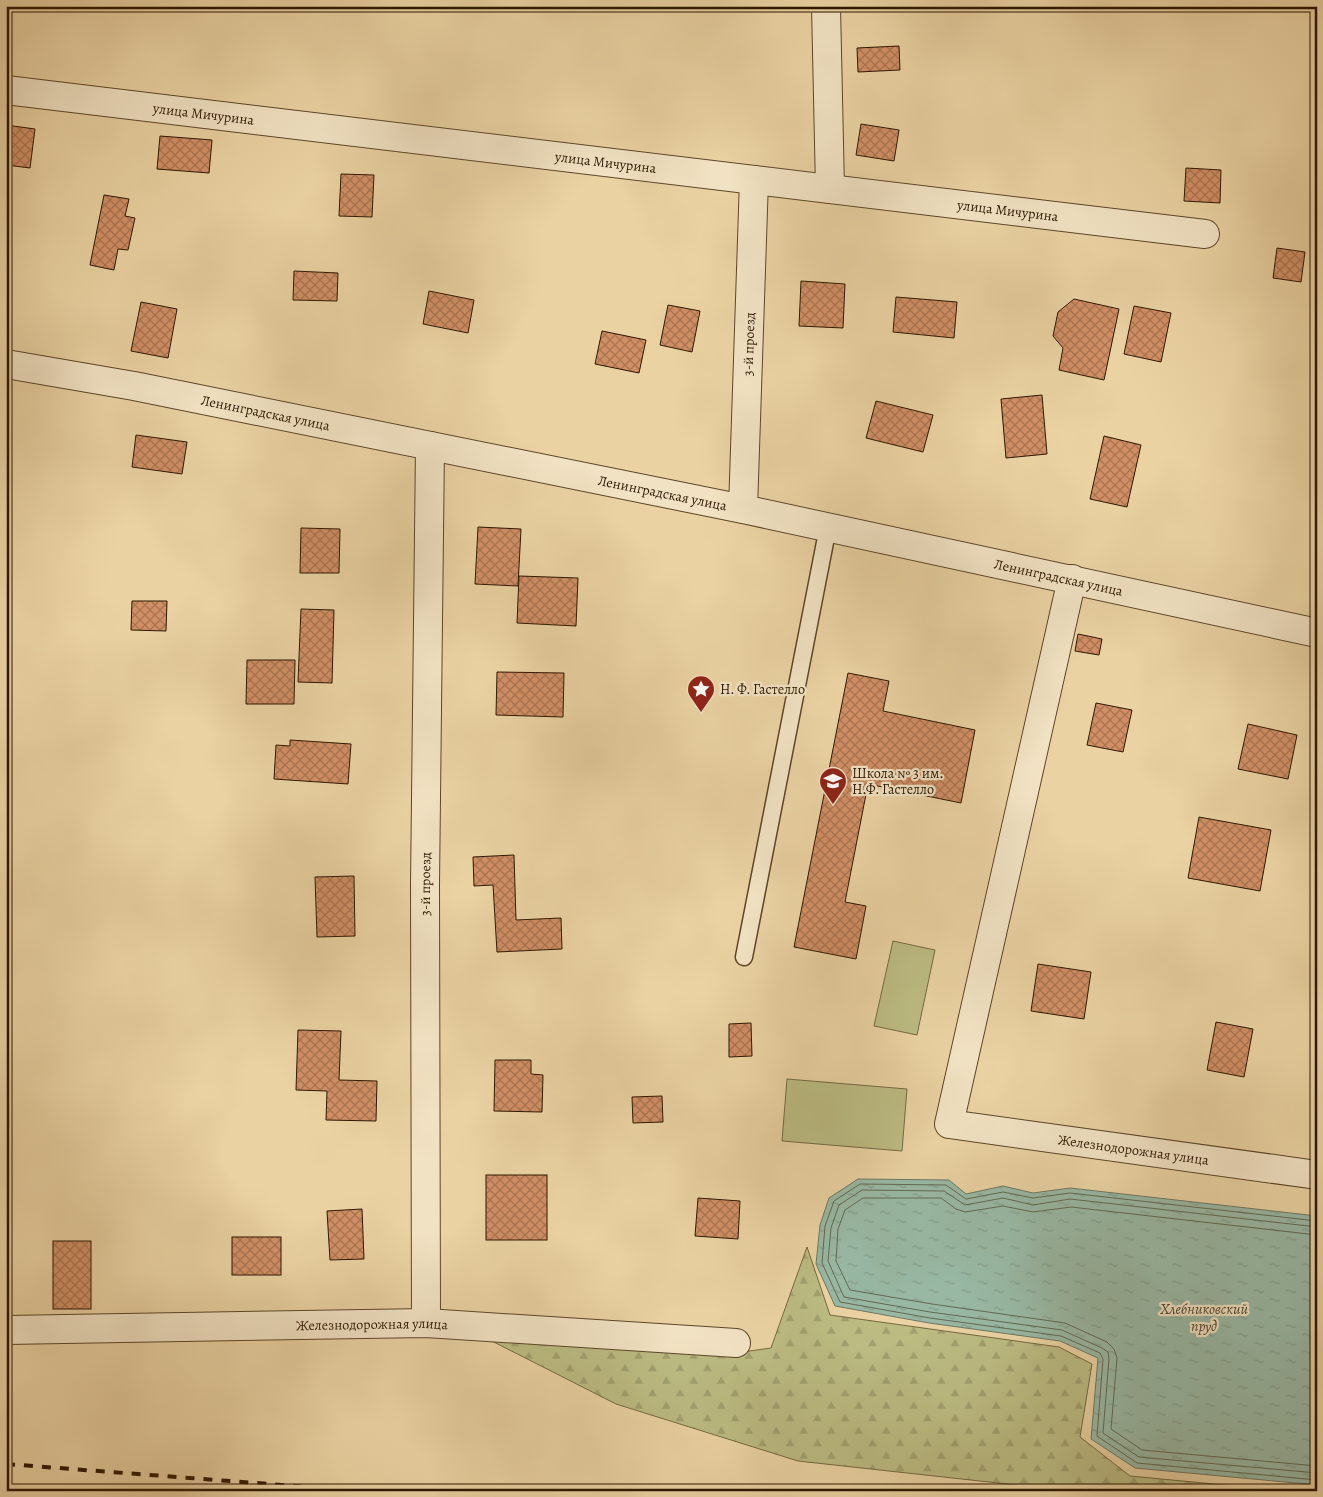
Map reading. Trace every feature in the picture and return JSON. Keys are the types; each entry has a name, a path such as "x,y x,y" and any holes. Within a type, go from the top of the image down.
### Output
{"street":[{"path":"826,6 830,189"},
{"name":"улица Мичурина","path":"6,90 1205,234"},
{"name":"3-й проезд","path":"743,509 754,180"},
{"name":"Ленинградская улица","path":"6,364 134,386 743,509 1317,633"},
{"name":"3-й проезд","path":"426,1323 425,885 430,446"},
{"name":"Железнодорожная улица","path":"1072,579 949,1124 1317,1175"},
{"name":"Железнодорожная улица","path":"6,1330 426,1323 736,1344"}],"lane":[{"path":"744,956 828,527"}],"green space":[{"path":"893,941 935,950 917,1035 874,1026"},
{"path":"787,1079 907,1089 902,1151 782,1141"},
{"path":"807,1247 830,1315 1059,1347 1092,1364 1080,1437 1130,1476 1287,1491 1071,1491 798,1461 616,1404 480,1335 735,1353 771,1348"}],"water":[{"name":"Хлебниковский пруд","path":"858,1179 949,1180 966,1194 1003,1186 1033,1193 1070,1188 1317,1216 1317,1485 1135,1468 1091,1439 1098,1358 1060,1341 929,1323 835,1306 816,1264 820,1225 829,1198"}],"building":[{"path":"899,46 900,70 858,72 857,48"},
{"path":"861,124 899,130 894,161 856,155"},
{"path":"6,125 35,129 30,168 6,165"},
{"path":"160,136 212,140 209,173 157,169"},
{"path":"1186,168 1221,170 1220,203 1184,201"},
{"path":"341,174 374,175 372,217 339,216"},
{"path":"104,195 129,199 125,216 135,218 128,250 118,249 114,270 90,265"},
{"path":"1277,248 1305,252 1301,282 1273,278"},
{"path":"294,271 338,273 337,301 293,300"},
{"path":"801,281 845,284 843,328 799,326"},
{"path":"429,291 474,300 468,333 423,324"},
{"path":"896,297 957,302 954,338 893,332"},
{"path":"1074,299 1119,309 1104,380 1059,370 1063,348 1053,336 1058,312"},
{"path":"141,302 177,309 168,358 131,351"},
{"path":"668,305 700,311 692,352 660,345"},
{"path":"1134,306 1171,313 1161,362 1124,354"},
{"path":"602,331 646,340 639,373 595,364"},
{"path":"1042,395 1047,454 1006,458 1001,399"},
{"path":"876,401 933,415 923,452 866,438"},
{"path":"136,435 187,442 182,474 132,467"},
{"path":"1104,436 1141,445 1127,507 1090,499"},
{"path":"478,527 521,529 518,586 475,584"},
{"path":"301,528 340,529 339,573 300,573"},
{"path":"519,576 578,578 576,626 517,623"},
{"path":"132,601 167,601 166,631 131,630"},
{"path":"301,609 334,610 332,683 298,682"},
{"path":"1078,634 1102,639 1099,655 1075,651"},
{"path":"247,660 295,660 294,704 246,704"},
{"path":"497,672 564,673 563,717 496,715"},
{"path":"848,673 889,681 883,711 975,730 961,803 868,784 845,902 866,906 856,959 794,947"},
{"path":"1096,703 1132,710 1123,752 1087,745"},
{"path":"1248,724 1297,735 1288,779 1238,769"},
{"path":"290,740 351,744 348,784 274,779 276,745 290,746"},
{"path":"1199,817 1271,830 1260,891 1188,878"},
{"path":"514,855 516,920 561,918 562,949 497,952 493,885 474,886 473,857"},
{"path":"354,876 355,936 317,937 315,877"},
{"path":"1038,964 1091,972 1084,1019 1031,1011"},
{"path":"1216,1022 1253,1029 1244,1077 1207,1070"},
{"path":"751,1023 752,1056 729,1057 729,1024"},
{"path":"298,1030 341,1031 339,1080 377,1081 376,1121 326,1120 327,1091 296,1090"},
{"path":"495,1060 531,1060 531,1074 543,1075 542,1112 494,1111"},
{"path":"662,1096 663,1122 633,1123 632,1097"},
{"path":"486,1175 547,1175 547,1240 486,1240"},
{"path":"698,1198 740,1201 738,1239 695,1236"},
{"path":"362,1209 364,1259 330,1260 327,1211"},
{"path":"232,1237 281,1237 281,1275 232,1275"},
{"path":"53,1241 91,1241 91,1309 53,1309"}],"railway":[{"path":"6,1464 361,1491"},
{"path":"6,1488 47,1491"}],"place":[{"name":"Н. Ф. Гастелло","path":"701,713"},
{"name":"Школа № 3 им. Н.Ф. Гастелло","path":"833,805"}]}
